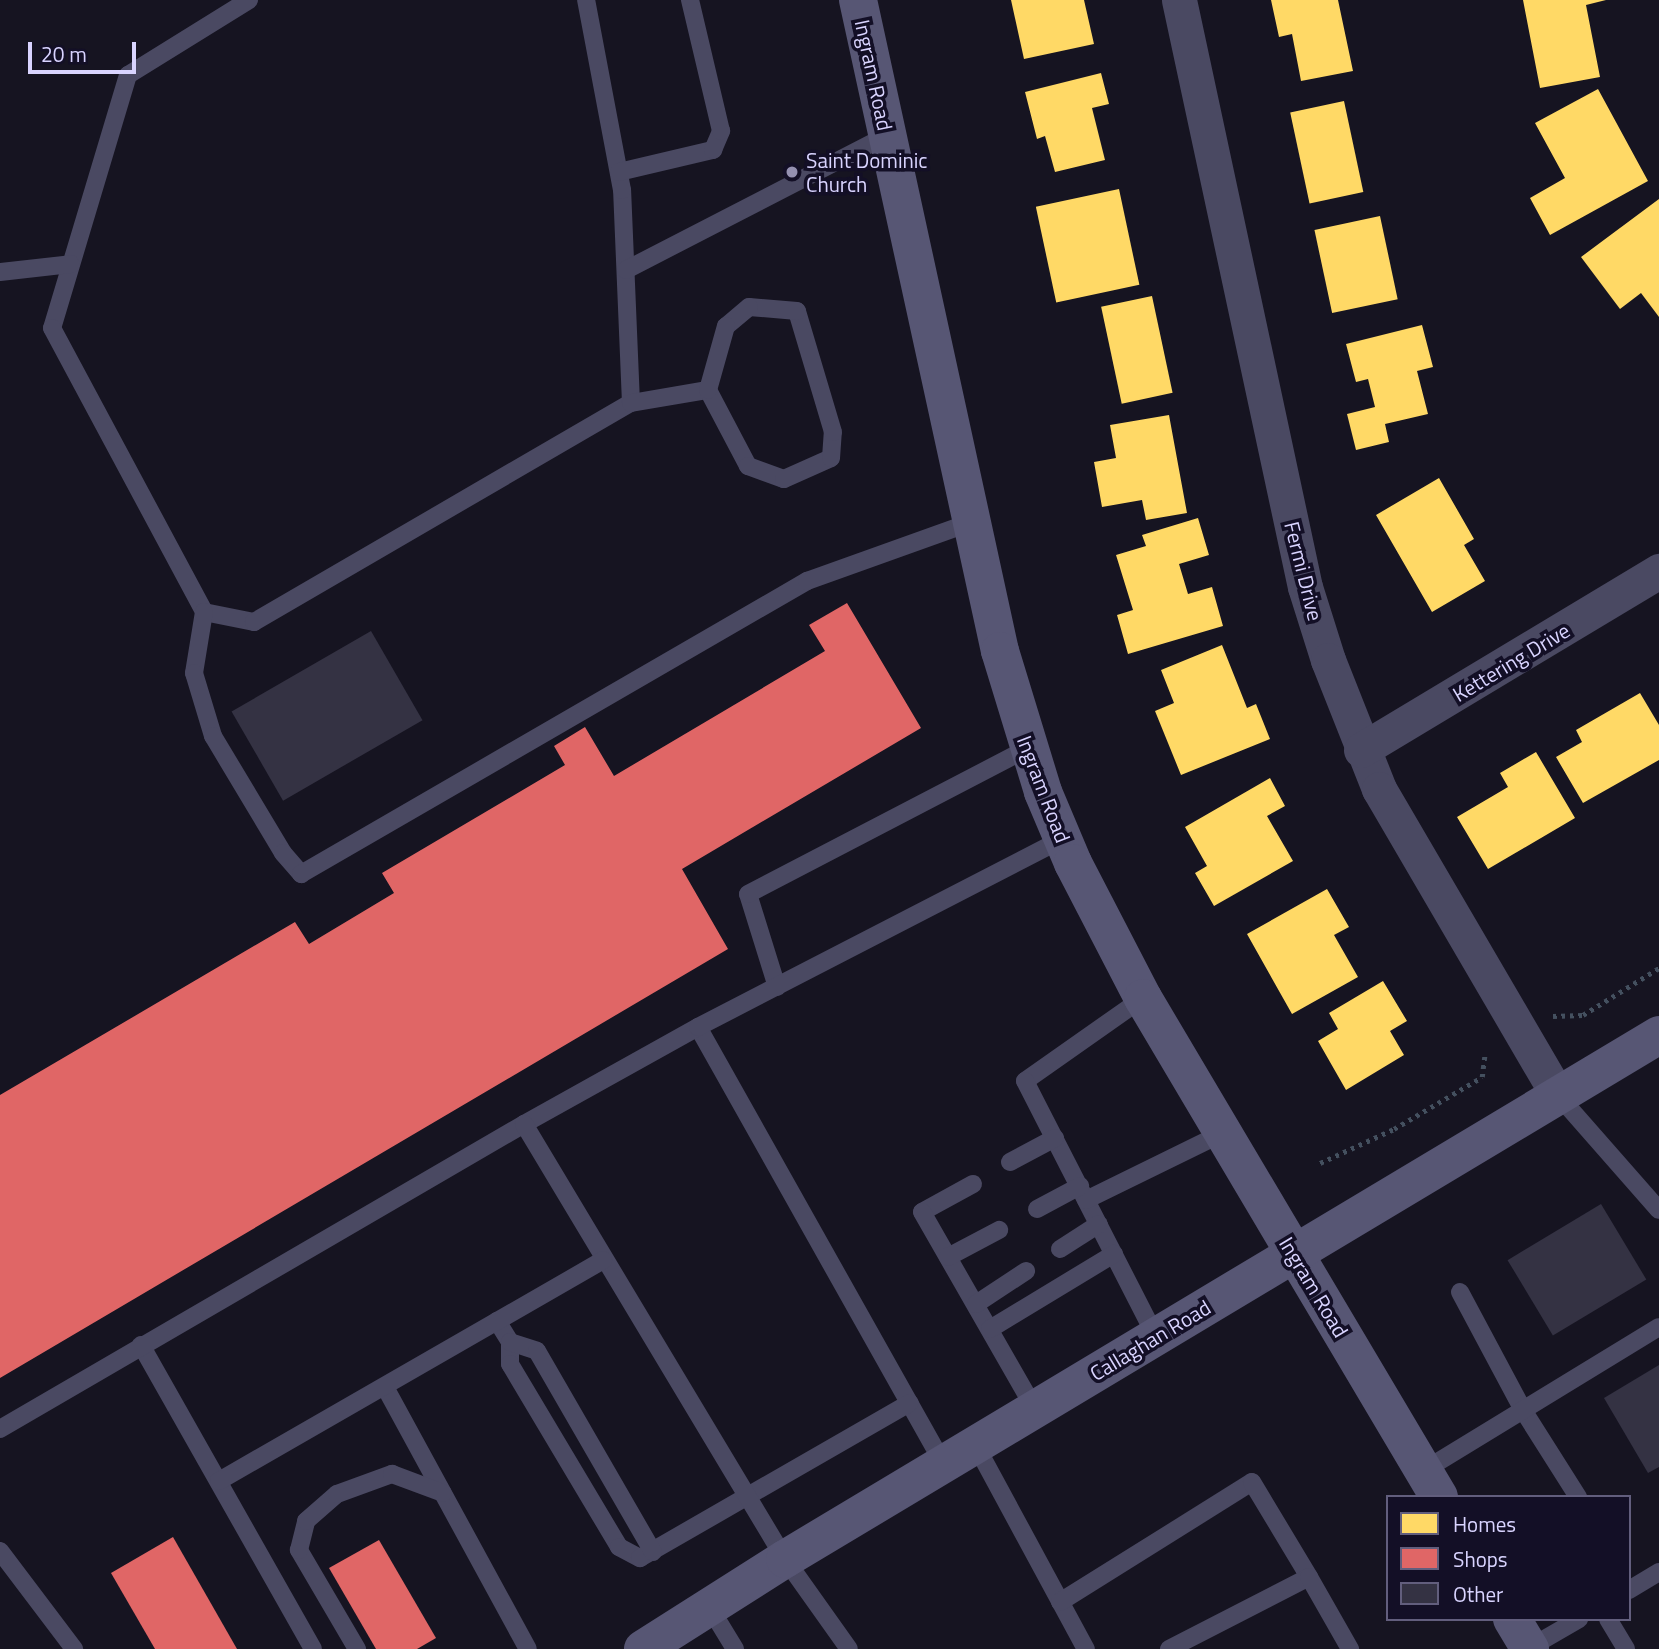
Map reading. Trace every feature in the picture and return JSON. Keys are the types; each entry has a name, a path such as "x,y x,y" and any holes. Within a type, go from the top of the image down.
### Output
{"main road":[{"name":"Ingram Road","path":"858,0 1000,651 1028,748 1063,839 1143,998 1431,1484"},
{"name":"Callaghan Road","path":"643,1649 975,1444 1659,1035"},
{"path":"1513,1621 1529,1649"}],"street":[{"name":"Fermi Drive","path":"1179,0 1306,587 1362,750 1379,789 1557,1094"},
{"name":"Kettering Drive","path":"1362,750 1659,572"}],"lane":[{"path":"249,0 128,75 52,328 204,612 194,673 213,736 283,853 301,874 807,581 972,522"},
{"path":"586,0 618,172 626,270 631,403"},
{"path":"618,172 713,150 721,131 690,0"},
{"path":"626,270 887,135"},
{"path":"0,272 71,264"},
{"path":"749,307 797,311 833,432 831,458 784,479 748,466 708,390 726,326 749,307"},
{"path":"204,612 254,622 631,403 708,390"},
{"path":"777,987 748,894 1028,748"},
{"path":"0,1429 524,1124 698,1027 1063,839"},
{"path":"1143,998 1025,1080 1156,1336"},
{"path":"698,1027 943,1464"},
{"path":"1557,1094 1659,1210"},
{"path":"524,1124 603,1260 785,1559 849,1649"},
{"path":"1037,1209 1083,1193 1223,1133"},
{"path":"1010,1162 1055,1138"},
{"path":"973,1184 922,1212 1035,1409"},
{"path":"1060,1249 1099,1224"},
{"path":"948,1257 999,1230"},
{"path":"990,1329 1114,1254"},
{"path":"219,1481 603,1260"},
{"path":"975,1304 1026,1271"},
{"path":"1460,1292 1523,1410 1577,1495"},
{"path":"497,1321 510,1342 510,1364 619,1547 640,1558 749,1499 910,1403"},
{"path":"1431,1484 1523,1410 1659,1327"},
{"path":"510,1342 537,1350 653,1552"},
{"path":"141,1345 313,1649"},
{"path":"385,1387 528,1649"},
{"path":"975,1444 1086,1649"},
{"path":"357,1649 299,1550 306,1521 337,1494 392,1475 443,1493"},
{"path":"1060,1602 1252,1482 1350,1649"},
{"path":"0,1551 74,1649"},
{"path":"1631,1585 1659,1572"},
{"path":"1169,1649 1309,1577"},
{"path":"710,1608 736,1649"},
{"path":"1529,1649 1576,1621"},
{"path":"1609,1621 1626,1649"}],"path":[{"path":"1550,1016 1583,1016 1659,968"},
{"path":"1320,1163 1394,1129 1482,1077 1487,1063 1485,1052"}],"building: Homes":[{"path":"1011,0 1084,0 1094,44 1024,59"},
{"path":"1271,0 1338,0 1353,71 1301,81 1292,34 1279,37"},
{"path":"1523,0 1606,0 1586,5 1600,77 1540,88"},
{"path":"1101,73 1109,104 1092,108 1105,160 1055,172 1045,136 1037,139 1025,92"},
{"path":"1598,89 1648,181 1550,235 1530,198 1565,178 1535,123"},
{"path":"1344,101 1363,192 1310,203 1290,112"},
{"path":"1119,189 1139,285 1056,303 1036,207"},
{"path":"1659,199 1659,317 1641,293 1620,309 1581,257"},
{"path":"1380,216 1398,299 1332,313 1314,230"},
{"path":"1152,296 1173,393 1122,404 1101,307"},
{"path":"1422,325 1433,367 1417,371 1428,414 1385,424 1389,442 1356,450 1347,414 1375,407 1368,379 1356,382 1346,344"},
{"path":"1169,415 1187,513 1146,520 1142,500 1102,507 1094,462 1116,458 1110,425"},
{"path":"1439,478 1474,539 1464,545 1485,581 1432,612 1376,515"},
{"path":"1198,518 1209,555 1179,564 1188,594 1212,587 1223,626 1128,654 1117,615 1133,610 1116,555 1146,546 1142,535"},
{"path":"1222,645 1247,708 1256,704 1270,739 1181,775 1155,711 1174,703 1161,670"},
{"path":"1640,693 1659,725 1659,760 1583,803 1556,757 1582,742 1576,730"},
{"path":"1536,752 1575,818 1488,869 1457,817 1508,787 1500,773"},
{"path":"1270,778 1285,806 1267,816 1293,861 1214,906 1195,873 1207,866 1185,827"},
{"path":"1327,889 1349,927 1334,935 1358,977 1292,1014 1247,934"},
{"path":"1383,981 1407,1021 1390,1031 1404,1055 1346,1090 1318,1041 1338,1029 1329,1013"}],"building: Shops":[{"path":"847,603 921,728 682,869 728,949 0,1378 0,1095 295,922 309,944 394,893 382,873 565,765 554,746 585,727 614,776 825,651 809,625"},
{"path":"173,1537 237,1649 155,1649 111,1573"},
{"path":"379,1540 436,1638 417,1649 376,1649 329,1568"}],"building: Other":[{"path":"371,631 423,720 283,801 232,712"},
{"path":"1601,1204 1646,1279 1553,1336 1508,1260"},
{"path":"1659,1365 1659,1467 1648,1473 1604,1398"}],"place":[{"name":"Saint Dominic Church","path":"792,172"}]}
